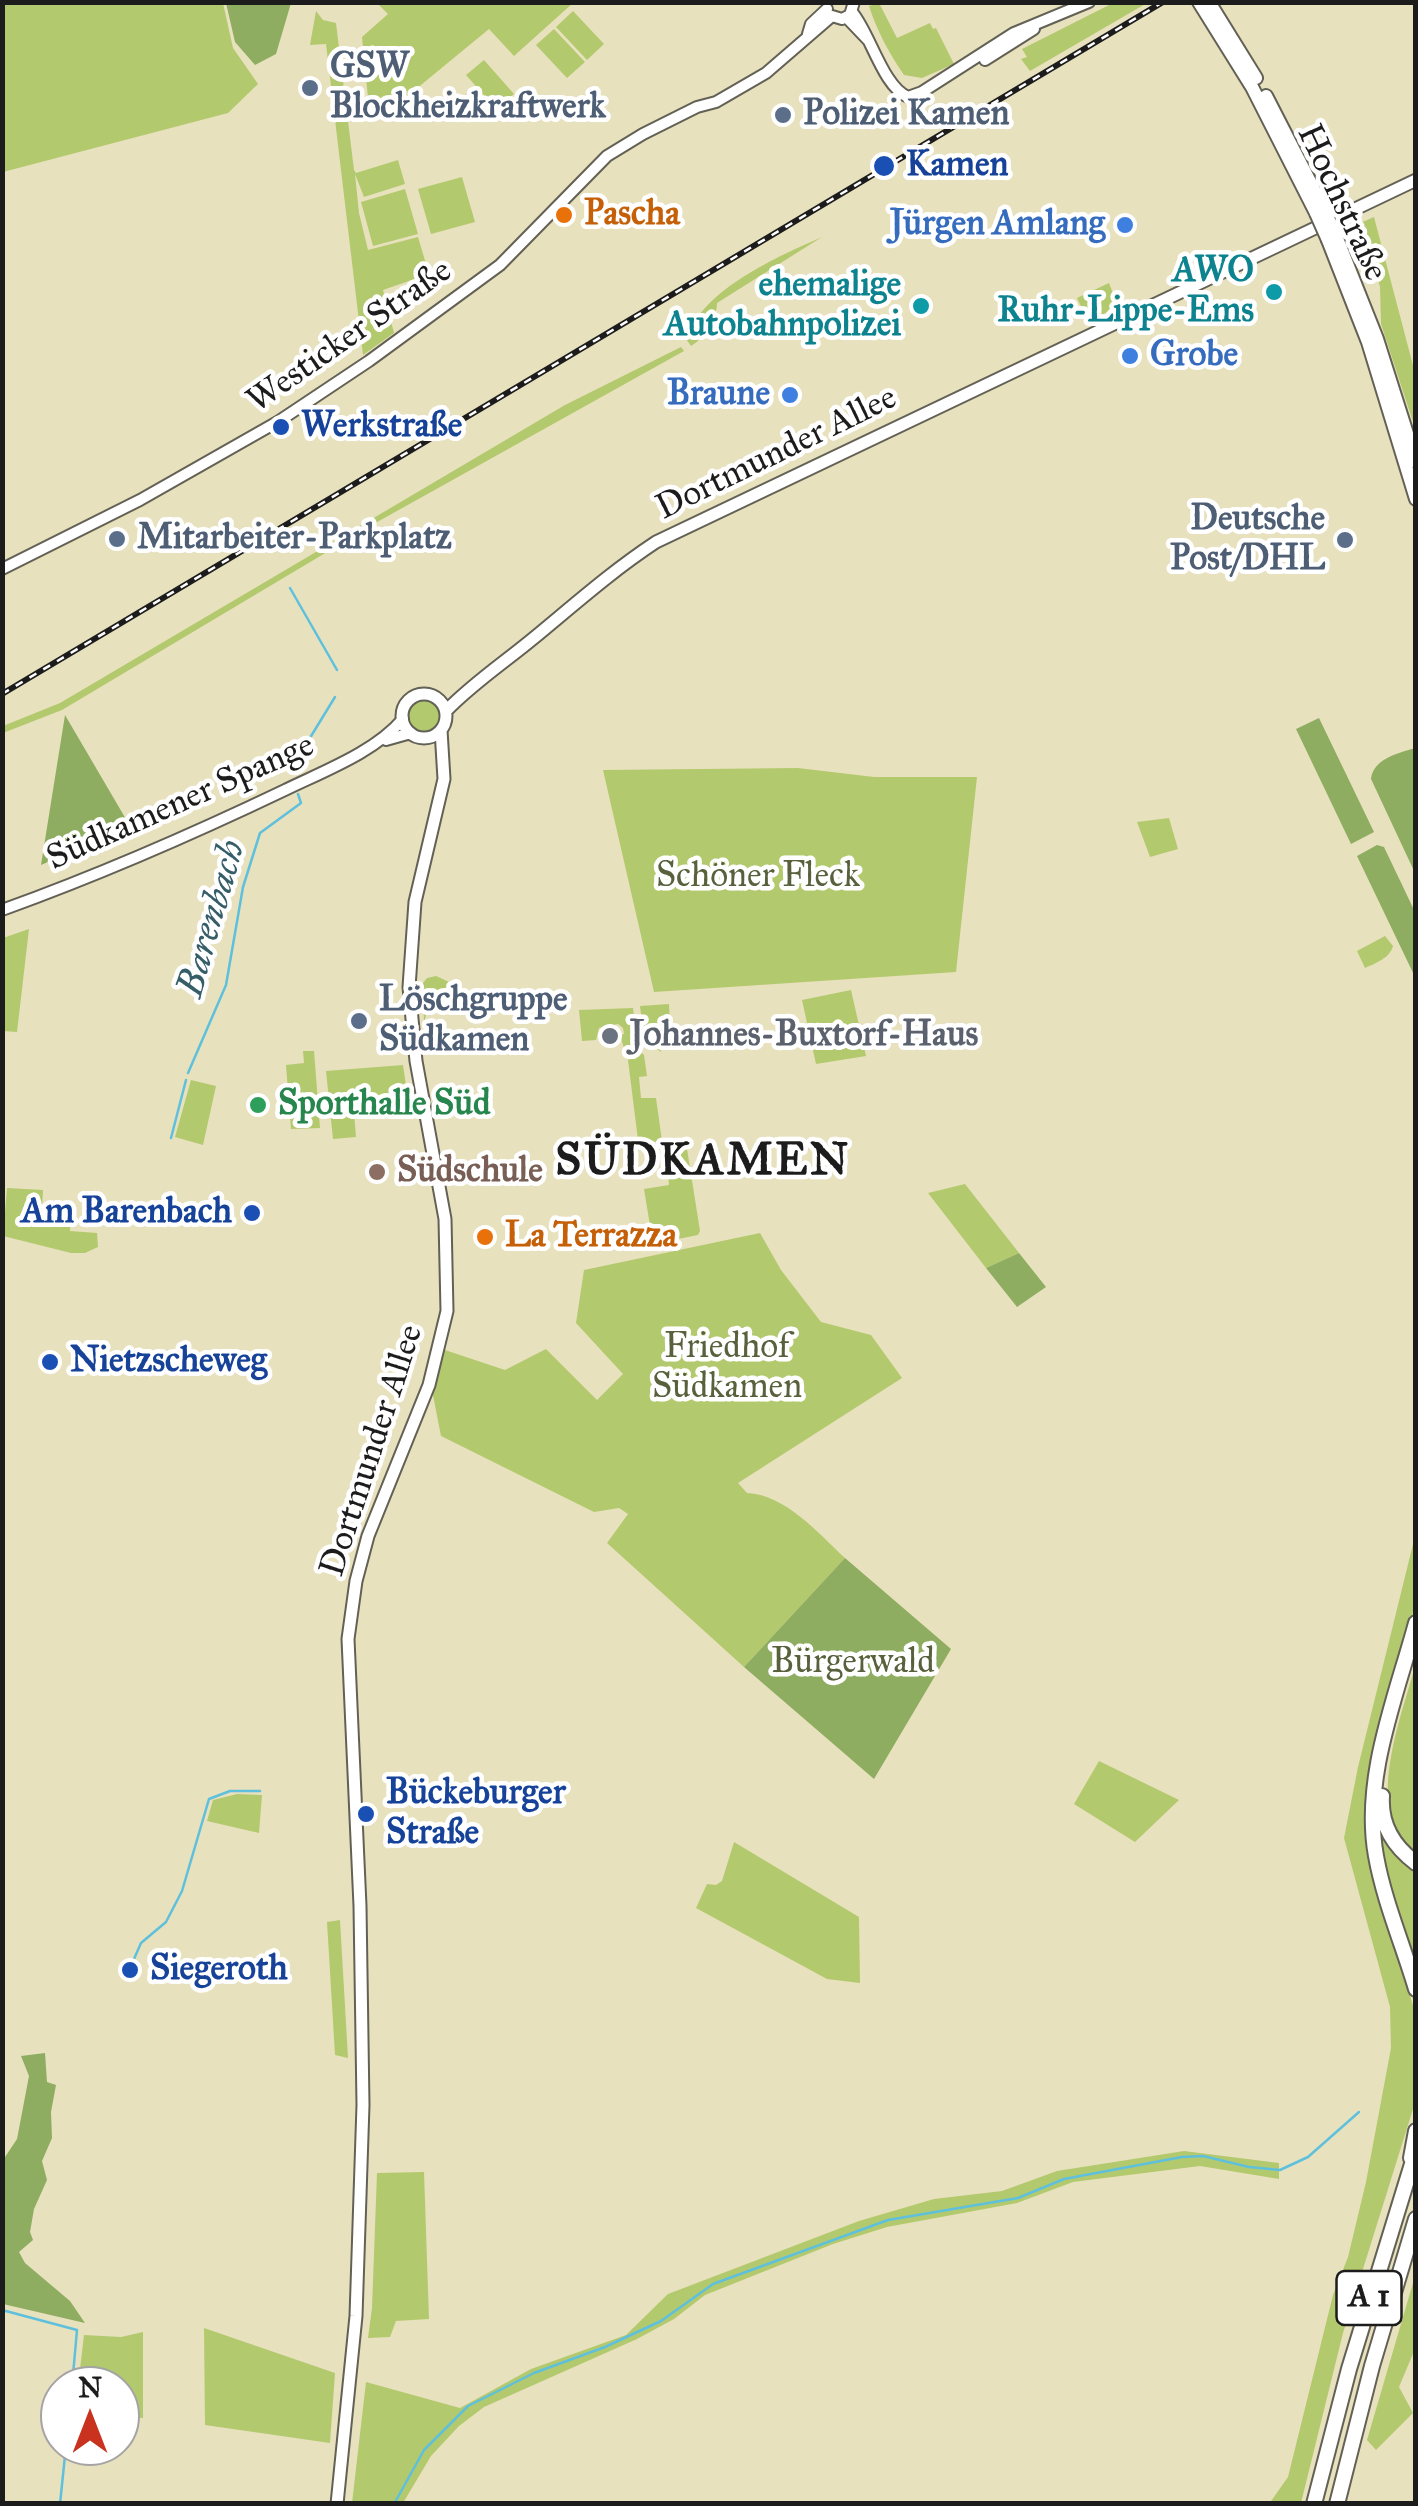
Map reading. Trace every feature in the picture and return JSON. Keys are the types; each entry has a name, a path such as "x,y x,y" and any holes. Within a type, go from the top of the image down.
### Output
{"highway":[{"path":"1416,1624 1376,1777 1372,1817 1376,1858 1416,1988"},
{"path":"1416,1646 1385,1765 1382,1804 1390,1836 1416,1863"},
{"path":"1409,2169 1416,2131"},
{"name":"A 1","path":"1314,2504 1348,2369 1416,2151"},
{"name":"A 1","path":"1337,2504 1372,2366 1416,2219"}],"main road":[{"name":"Hochstraße","path":"1199,2 1255,86"},
{"name":"Hochstraße","path":"1209,2 1320,211 1377,339 1416,462"},
{"name":"Dortmunder Allee","path":"446,712 470,687 596,584 656,542 1416,180"},
{"name":"Hochstraße","path":"1332,238 1416,499"},
{"name":"Dortmunder Allee","path":"438,699 470,687"},
{"path":"426,738 441,730 446,712 438,699 424,694 412,698 405,706 403,718 411,733 426,738 443,765"},
{"name":"Dortmunder Allee","path":"337,2504 360,2243 363,2106 360,1906 348,1639 351,1604 368,1536 429,1385 447,1311 445,1219 416,1061 409,986 414,902 442,789 441,730"}],"street":[{"path":"851,10 902,95 916,95 961,69 984,61 1040,24 1089,2"},
{"name":"Westicker Straße","path":"2,569 204,466 340,381 500,265 607,156 766,73 829,9 851,10"},
{"path":"380,740 403,718"},
{"path":"380,740 411,733"},
{"name":"Südkamener Spange","path":"2,910 219,822 380,740"}],"green space":[{"path":"3,2 223,3 233,48 258,84 228,113 3,172"},
{"path":"226,3 291,3 276,54 255,65 235,42"},
{"path":"377,3 573,3 514,56 489,29 393,108 369,108 362,37 388,14"},
{"path":"879,3 897,38 930,23 954,64 922,78 904,75 872,15 869,6"},
{"path":"1113,3 1147,3 1030,71 1021,59 1027,57 1022,49"},
{"path":"316,11 323,20 336,23 354,170 356,173 398,160 405,184 364,197 355,174 368,250 418,237 429,274 383,290 394,333 363,355 326,44 310,45"},
{"path":"573,11 604,44 587,60 556,27"},
{"path":"554,29 585,62 567,78 536,45"},
{"path":"484,60 514,94 496,109 466,75"},
{"path":"462,177 475,222 431,234 418,189"},
{"path":"405,189 418,234 373,246 361,202"},
{"path":"1374,217 1415,373 1415,428 1381,324 1380,287 1358,224"},
{"path":"822,237 717,303 709,327 691,346 686,339 695,321 725,290 764,265"},
{"path":"1109,283 1115,307 1089,323 1077,298"},
{"path":"681,347 684,351 379,521 62,710 3,733 3,726 60,703 565,405"},
{"path":"424,699 436,704 441,716 436,728 424,733 412,728 407,716 412,704"},
{"path":"65,715 130,826 41,865"},
{"path":"1319,718 1374,832 1351,844 1296,729"},
{"path":"1416,748 1415,873 1371,779 1381,762"},
{"name":"Schöner Fleck","path":"798,768 874,777 977,777 956,972 654,992 603,770"},
{"path":"1169,818 1178,849 1150,857 1137,822"},
{"path":"1377,845 1384,847 1415,912 1415,977 1357,856"},
{"path":"29,929 17,1032 3,1031 3,938"},
{"path":"1385,936 1393,946 1389,954 1365,968 1357,951"},
{"path":"436,976 458,986 468,996 463,1011 436,1010 426,1014 424,1025 423,983"},
{"path":"851,990 866,1056 816,1064 802,1000"},
{"path":"669,1004 670,1025 659,1027 661,1052 644,1038 640,1006"},
{"path":"633,1008 638,1046 624,1048 620,1035 624,1034 623,1028 618,1024 599,1028 596,1040 582,1041 579,1010"},
{"path":"303,1051 314,1051 320,1128 291,1129 286,1065 304,1063"},
{"path":"640,1051 647,1076 639,1077 641,1098 656,1098 662,1141 638,1140 627,1052"},
{"path":"403,1065 410,1113 398,1105 354,1112 356,1137 333,1139 326,1071"},
{"path":"191,1080 216,1086 203,1145 175,1137"},
{"path":"687,1149 700,1231 698,1235 653,1244 644,1189 669,1185 666,1152"},
{"path":"965,1184 1019,1253 986,1268 928,1193"},
{"path":"7,1188 43,1190 42,1209 71,1212 70,1231 97,1233 98,1247 85,1253 71,1253 3,1236"},
{"name":"Friedhof Südkamen","path":"760,1233 781,1270 821,1322 871,1335 902,1378 738,1483 747,1493 775,1500 788,1508 845,1558 744,1667 607,1543 628,1514 619,1508 594,1512 441,1436 432,1390 445,1350 505,1370 546,1349 597,1400 623,1374 576,1323 584,1270"},
{"path":"1019,1253 1046,1287 1017,1307 986,1268"},
{"path":"1415,1536 1415,1604 1372,1774 1383,1899 1415,2013 1416,2091 1343,2333 1301,2503 1269,2504 1288,2477 1333,2295 1348,2257 1391,2048 1390,2007 1344,1838"},
{"name":"Bürgerwald","path":"845,1558 951,1649 874,1779 744,1667"},
{"path":"1415,1666 1415,1851 1399,1835 1390,1814 1388,1790 1395,1737"},
{"path":"1099,1761 1179,1800 1135,1842 1074,1804"},
{"path":"237,1794 262,1795 259,1833 207,1821 213,1800"},
{"path":"1382,1832 1415,1866 1415,1977 1378,1833"},
{"path":"734,1842 859,1917 860,1983 827,1979 696,1908 707,1884 722,1881"},
{"path":"340,1920 348,2058 335,2055 327,1922"},
{"path":"45,2053 47,2082 56,2085 52,2138 42,2161 47,2180 34,2209 30,2232 33,2240 19,2252 25,2263 70,2301 85,2323 3,2304 3,2160 17,2139 29,2076 21,2056"},
{"path":"1184,2151 1279,2163 1279,2179 1200,2166 1073,2182 1017,2203 887,2227 833,2244 705,2295 674,2319 637,2339 484,2407 459,2426 431,2456 403,2503 352,2503 366,2382 460,2408 531,2369 626,2335 668,2294 859,2221 934,2199 1002,2191 1057,2171"},
{"path":"424,2172 429,2319 396,2321 390,2337 368,2338 377,2173"},
{"path":"1415,2276 1415,2349 1399,2387 1413,2413 1376,2450 1367,2440"},
{"path":"204,2328 335,2373 330,2443 205,2425"},
{"path":"143,2332 143,2418 140,2366 80,2366 84,2335 121,2337"}],"waterway":[{"name":"Barenbach","path":"290,588 337,670"},
{"name":"Barenbach","path":"289,772 335,697"},
{"name":"Barenbach","path":"188,1073 226,985 243,887 260,833 301,803 298,794"},
{"name":"Barenbach","path":"171,1138 186,1080"},
{"name":"Barenbach","path":"134,1959 141,1943 166,1922 182,1891 209,1799 230,1791 260,1791"},
{"path":"394,2504 424,2450 468,2406 534,2373 661,2321 713,2284 888,2220 1018,2198 1064,2179 1203,2156 1280,2170 1308,2157 1359,2112"},
{"path":"2,2310 77,2330 74,2366"},
{"path":"60,2504 64,2466"}],"railway":[{"path":"2,694 1163,2"}],"place":[{"name":"GSW Blockheizkraftwerk","path":"310,88"},
{"name":"Polizei Kamen","path":"783,115"},
{"name":"Kamen","path":"884,166"},
{"name":"Pascha","path":"564,215"},
{"name":"Jürgen Amlang","path":"1125,225"},
{"name":"AWO Ruhr-Lippe-Ems","path":"1274,292"},
{"name":"ehemalige Autobahnpolizei","path":"921,306"},
{"name":"Grobe","path":"1130,356"},
{"name":"Braune","path":"790,395"},
{"name":"Werkstraße","path":"281,427"},
{"name":"Mitarbeiter-Parkplatz","path":"117,539"},
{"name":"Deutsche Post/DHL","path":"1345,540"},
{"name":"Löschgruppe Südkamen","path":"359,1021"},
{"name":"Johannes-Buxtorf-Haus","path":"610,1036"},
{"name":"Sporthalle Süd","path":"258,1105"},
{"name":"Südschule","path":"377,1172"},
{"name":"Am Barenbach","path":"252,1213"},
{"name":"La Terrazza","path":"485,1237"},
{"name":"Nietzscheweg","path":"50,1362"},
{"name":"Bückeburger Straße","path":"366,1814"},
{"name":"Siegeroth","path":"130,1970"}],"district":[{"name":"SÜDKAMEN","path":"703,1163"}]}
